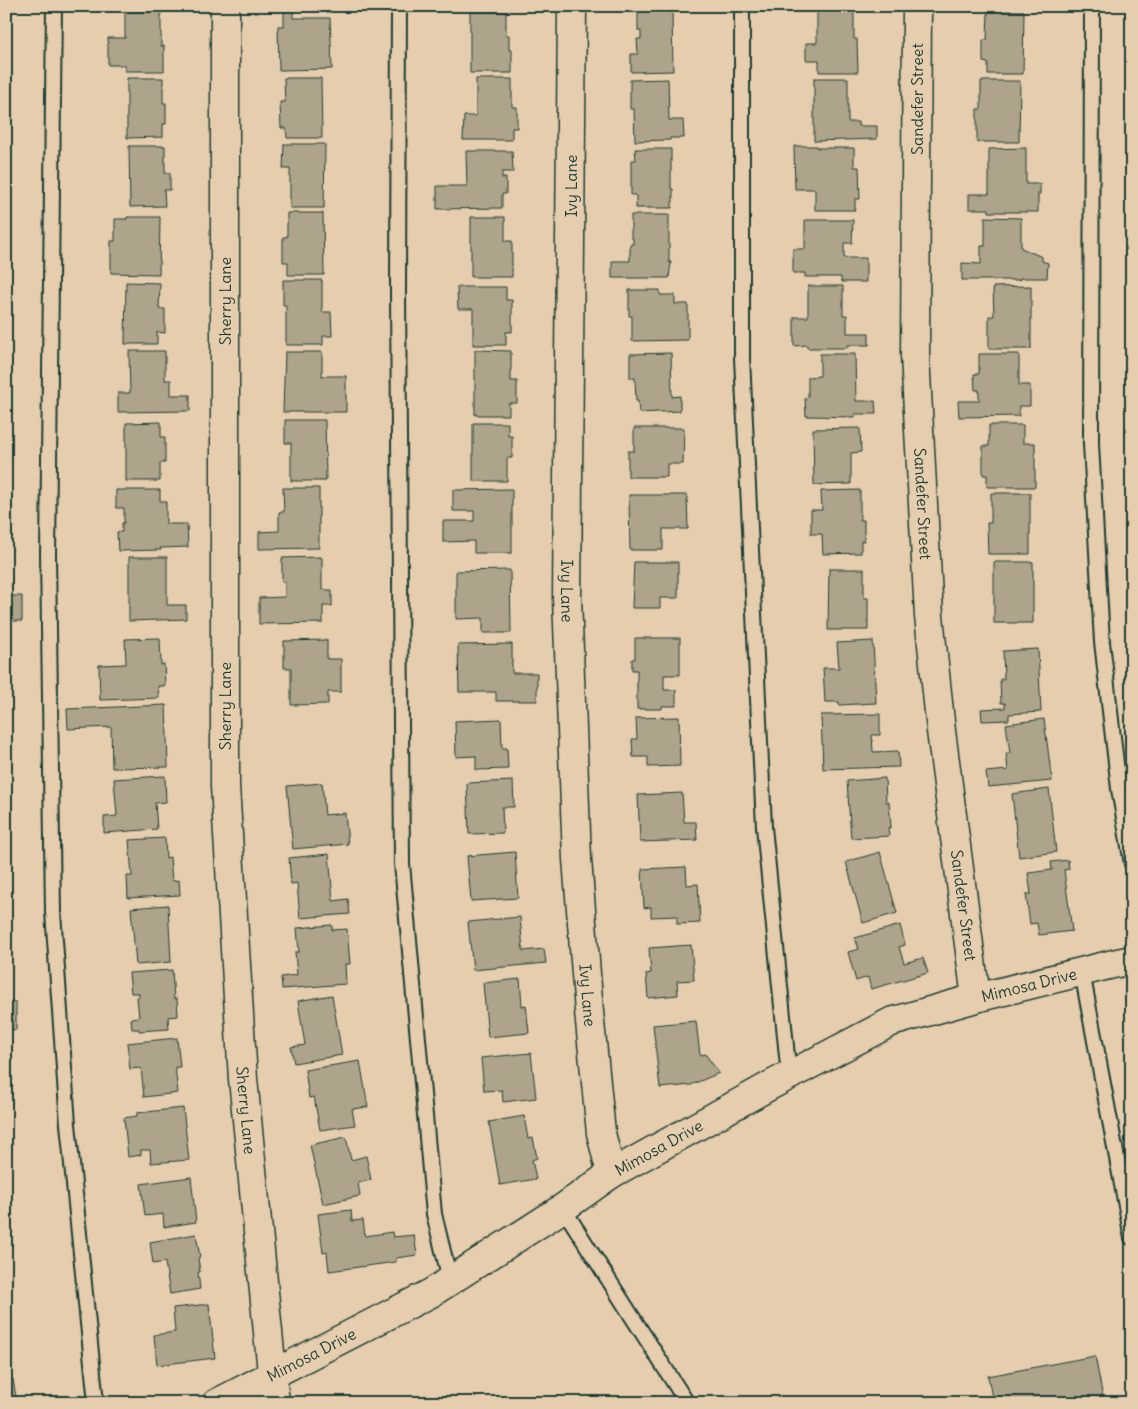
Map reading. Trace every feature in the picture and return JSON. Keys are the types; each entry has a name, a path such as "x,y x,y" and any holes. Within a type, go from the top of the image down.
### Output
{"street":[{"name":"Sherry Lane","path":"225,6 225,786 243,1079 275,1403"},
{"name":"Ivy Lane","path":"572,6 567,598 577,859 601,1133 611,1174"},
{"name":"Sandefer Street","path":"917,6 915,355 929,616 976,998"},
{"name":"Mimosa Drive","path":"217,1403 431,1293 563,1208 611,1174 789,1076 892,1022 976,998 1132,960"}],"lane":[{"path":"54,6 48,546 53,912 68,1124 96,1403"},
{"path":"399,6 398,291 402,864 434,1214 450,1280"},
{"path":"742,6 742,358 764,827 789,1076"},
{"path":"1092,6 1091,444 1102,642 1119,790 1132,864"},
{"path":"1082,972 1131,1233"},
{"path":"563,1208 687,1403"}],"building":[{"path":"293,8 293,18 330,18 332,69 279,70 278,26 284,26 284,9"},
{"path":"988,10 1024,11 1023,74 988,74 988,63 983,62 983,40 987,40"},
{"path":"638,11 672,11 673,71 631,72 631,54 638,54 637,39 641,39 641,31 638,31"},
{"path":"125,12 161,12 161,46 164,46 164,71 125,71 125,65 108,65 108,38 125,38"},
{"path":"470,12 506,12 506,35 509,35 509,50 512,50 512,73 470,73"},
{"path":"817,12 854,12 854,39 857,39 858,72 819,72 819,60 806,60 806,43 817,43"},
{"path":"6,33 9,33 9,65 6,65"},
{"path":"127,78 163,78 163,103 166,103 166,124 163,124 163,137 127,138"},
{"path":"284,78 321,78 322,138 287,138 286,128 281,128 280,102 285,102"},
{"path":"814,78 848,78 848,122 858,122 858,126 877,126 877,139 814,141"},
{"path":"476,79 512,79 512,107 517,107 517,128 512,128 512,140 463,140 464,116 476,116"},
{"path":"668,79 669,120 683,120 684,138 635,141 634,109 630,109 630,80"},
{"path":"981,81 1020,81 1019,142 977,142 977,109 981,109"},
{"path":"284,144 325,144 324,208 290,208 290,169 283,169"},
{"path":"129,146 165,146 165,173 170,173 170,190 164,190 165,206 130,207"},
{"path":"794,146 854,148 854,167 859,167 860,199 855,199 855,210 815,210 815,189 795,189"},
{"path":"1026,148 1026,184 1040,184 1038,212 989,212 989,209 969,209 969,194 989,194 989,149"},
{"path":"635,149 671,149 672,208 636,208 636,195 631,195 631,160 636,160"},
{"path":"466,151 512,151 513,172 502,172 502,178 506,178 506,194 502,194 502,208 437,209 437,186 467,186"},
{"path":"287,213 323,213 324,275 288,275 288,262 283,262 283,237 287,237"},
{"path":"631,215 669,215 669,262 671,262 669,278 612,278 612,261 630,261 630,244 633,244 633,238 631,238"},
{"path":"127,217 160,217 159,274 111,273 111,241 115,241 115,219 127,219"},
{"path":"471,217 505,217 505,241 512,241 512,277 471,277"},
{"path":"985,217 1021,218 1021,248 1042,257 1042,261 1048,263 1047,278 962,280 962,263 981,264 981,246 985,246"},
{"path":"805,220 853,220 852,243 844,243 844,258 866,258 866,282 841,282 841,277 805,277 805,273 793,273 793,249 805,249"},
{"path":"283,280 322,280 322,312 331,312 332,336 323,336 323,345 286,345 286,305 283,305"},
{"path":"126,282 160,283 159,309 165,309 165,333 157,332 157,344 125,344"},
{"path":"808,286 843,286 843,315 847,315 847,333 869,333 869,345 847,345 847,348 807,348 807,345 794,346 794,317 808,317"},
{"path":"1031,286 1031,349 989,349 989,316 994,316 993,287"},
{"path":"457,287 506,287 506,300 512,300 512,332 506,332 506,345 473,345 473,309 458,309"},
{"path":"629,290 660,290 660,295 675,295 675,304 688,304 688,340 632,341 632,316 629,316"},
{"path":"475,350 511,351 511,381 517,381 517,403 509,403 509,415 475,415"},
{"path":"129,351 165,351 165,380 171,380 171,395 190,395 190,411 118,412 118,393 130,393"},
{"path":"285,352 322,352 322,376 346,376 346,412 283,412"},
{"path":"671,353 672,397 680,396 680,411 639,413 638,401 636,401 635,378 630,378 630,354"},
{"path":"820,354 855,354 856,401 875,401 876,414 855,414 855,417 806,416 805,398 808,397 808,377 820,376"},
{"path":"979,354 1019,354 1019,385 1030,385 1030,406 1019,406 1019,416 959,417 958,401 979,401 979,390 975,390 974,374 979,374"},
{"path":"285,420 325,420 326,481 291,481 291,443 285,443"},
{"path":"161,422 161,437 165,437 165,463 160,463 160,481 126,481 126,423"},
{"path":"473,423 508,423 508,436 512,436 512,458 507,458 507,481 473,481"},
{"path":"989,425 1023,425 1023,443 1035,443 1035,487 987,487 987,475 983,475 983,446 989,446"},
{"path":"634,428 684,428 683,464 667,464 667,477 628,477 628,451 634,451"},
{"path":"860,428 861,452 851,453 851,484 814,485 813,429"},
{"path":"283,488 319,488 319,548 259,549 259,532 279,531 279,512 284,512"},
{"path":"512,489 512,553 474,553 474,541 443,542 443,521 474,521 474,511 453,511 453,490"},
{"path":"116,490 160,490 160,501 166,501 166,524 187,524 188,547 118,551 117,532 122,532 124,508 116,508"},
{"path":"860,490 860,520 864,520 864,541 861,541 861,553 823,554 822,534 811,534 811,510 822,510 821,491"},
{"path":"991,493 1030,493 1030,554 988,554 987,523 991,523"},
{"path":"629,495 687,495 688,529 663,529 663,550 630,550"},
{"path":"129,557 167,557 167,605 186,605 186,619 129,621"},
{"path":"282,558 322,558 322,590 332,590 332,606 323,606 323,623 259,624 259,598 285,597 285,582 282,582"},
{"path":"634,562 678,562 678,598 660,598 660,608 632,608"},
{"path":"994,562 1033,562 1033,623 994,623"},
{"path":"829,569 864,569 864,598 868,598 868,630 828,630"},
{"path":"510,570 511,633 483,633 483,618 456,619 456,571"},
{"path":"6,596 22,596 22,621 6,621"},
{"path":"160,638 161,665 164,664 165,686 158,686 159,698 100,700 99,665 126,664 125,639"},
{"path":"635,638 680,638 680,675 664,675 664,690 676,690 676,706 662,706 662,709 637,709 637,670 632,670 632,659 635,659"},
{"path":"327,640 327,659 341,659 341,692 328,692 328,704 291,705 291,668 284,668 284,641"},
{"path":"873,641 876,703 839,705 839,702 825,702 823,668 839,668 837,643"},
{"path":"512,644 512,673 537,673 537,701 496,701 496,692 459,692 458,645"},
{"path":"1038,649 1041,712 1009,714 1009,720 982,721 981,709 1005,708 1005,703 1001,703 1000,679 1004,679 1003,651"},
{"path":"166,705 168,767 112,768 111,727 68,729 67,709"},
{"path":"880,714 880,735 872,735 873,752 898,751 899,767 823,769 821,715"},
{"path":"679,717 680,766 648,767 648,757 633,757 632,739 637,739 636,718"},
{"path":"501,719 502,748 507,748 508,769 476,770 476,756 456,757 455,721"},
{"path":"1044,719 1052,781 988,787 986,772 1008,770 1006,753 1010,753 1006,724"},
{"path":"165,776 166,802 155,803 157,829 104,833 104,817 117,816 114,779"},
{"path":"885,778 886,802 889,802 891,827 888,828 889,836 851,838 847,781"},
{"path":"513,781 514,807 502,807 503,833 469,834 467,783"},
{"path":"322,783 325,815 345,813 348,844 293,849 287,786"},
{"path":"1049,789 1056,852 1019,857 1012,794"},
{"path":"682,793 684,822 696,822 697,840 640,842 638,795"},
{"path":"165,838 166,858 170,857 172,881 179,880 180,895 128,898 127,876 132,876 129,840"},
{"path":"515,852 518,898 471,901 467,856"},
{"path":"880,852 897,913 863,923 846,862"},
{"path":"329,854 333,901 348,899 350,914 300,918 297,883 291,884 289,858"},
{"path":"1068,860 1069,869 1064,870 1072,931 1039,935 1037,923 1030,924 1026,894 1031,894 1028,873 1052,870 1051,862"},
{"path":"686,867 687,885 698,884 700,923 677,924 677,916 651,917 651,907 644,908 642,869"},
{"path":"168,905 171,962 136,965 131,908"},
{"path":"520,917 523,951 544,949 546,963 473,970 468,922"},
{"path":"332,925 332,930 347,929 350,964 345,964 346,984 282,989 281,977 297,975 295,952 299,952 297,928"},
{"path":"900,925 905,945 899,947 904,963 923,958 928,973 871,989 868,977 856,981 848,952 859,949 855,938"},
{"path":"691,945 694,980 677,981 678,995 648,998 646,974 651,973 649,948"},
{"path":"172,970 174,999 177,998 178,1016 168,1017 169,1029 139,1031 139,1029 132,1029 131,1018 139,1017 137,997 139,997 139,993 131,993 129,973"},
{"path":"520,979 522,1006 526,1005 529,1033 488,1037 483,983"},
{"path":"332,995 342,1055 294,1063 291,1047 305,1045 298,1001"},
{"path":"6,1002 16,1002 16,1030 6,1030"},
{"path":"696,1021 700,1055 705,1054 719,1073 691,1085 660,1088 653,1025"},
{"path":"177,1038 180,1067 175,1067 178,1093 144,1097 141,1068 130,1069 127,1043"},
{"path":"531,1053 536,1098 503,1102 502,1090 484,1091 481,1058"},
{"path":"360,1061 368,1107 352,1109 355,1125 320,1130 314,1097 309,1098 305,1070"},
{"path":"183,1108 189,1160 151,1163 150,1150 141,1150 141,1155 128,1157 124,1118 137,1116 137,1113"},
{"path":"524,1116 528,1139 533,1138 537,1158 532,1160 536,1179 500,1185 489,1122"},
{"path":"346,1137 351,1160 366,1156 371,1180 358,1183 360,1196 323,1204 310,1145"},
{"path":"191,1177 196,1222 164,1227 163,1214 145,1216 141,1184"},
{"path":"351,1210 352,1221 363,1220 365,1236 392,1232 393,1237 414,1235 417,1255 396,1258 396,1262 329,1271 327,1252 323,1253 318,1214"},
{"path":"196,1234 200,1257 198,1258 200,1272 198,1272 200,1289 170,1294 165,1262 153,1264 150,1242"},
{"path":"209,1304 215,1358 157,1365 154,1335 175,1332 173,1308"},
{"path":"1095,1356 1104,1403 993,1403 988,1376"},
{"path":"13,1379 17,1403 6,1403 6,1380"}]}
